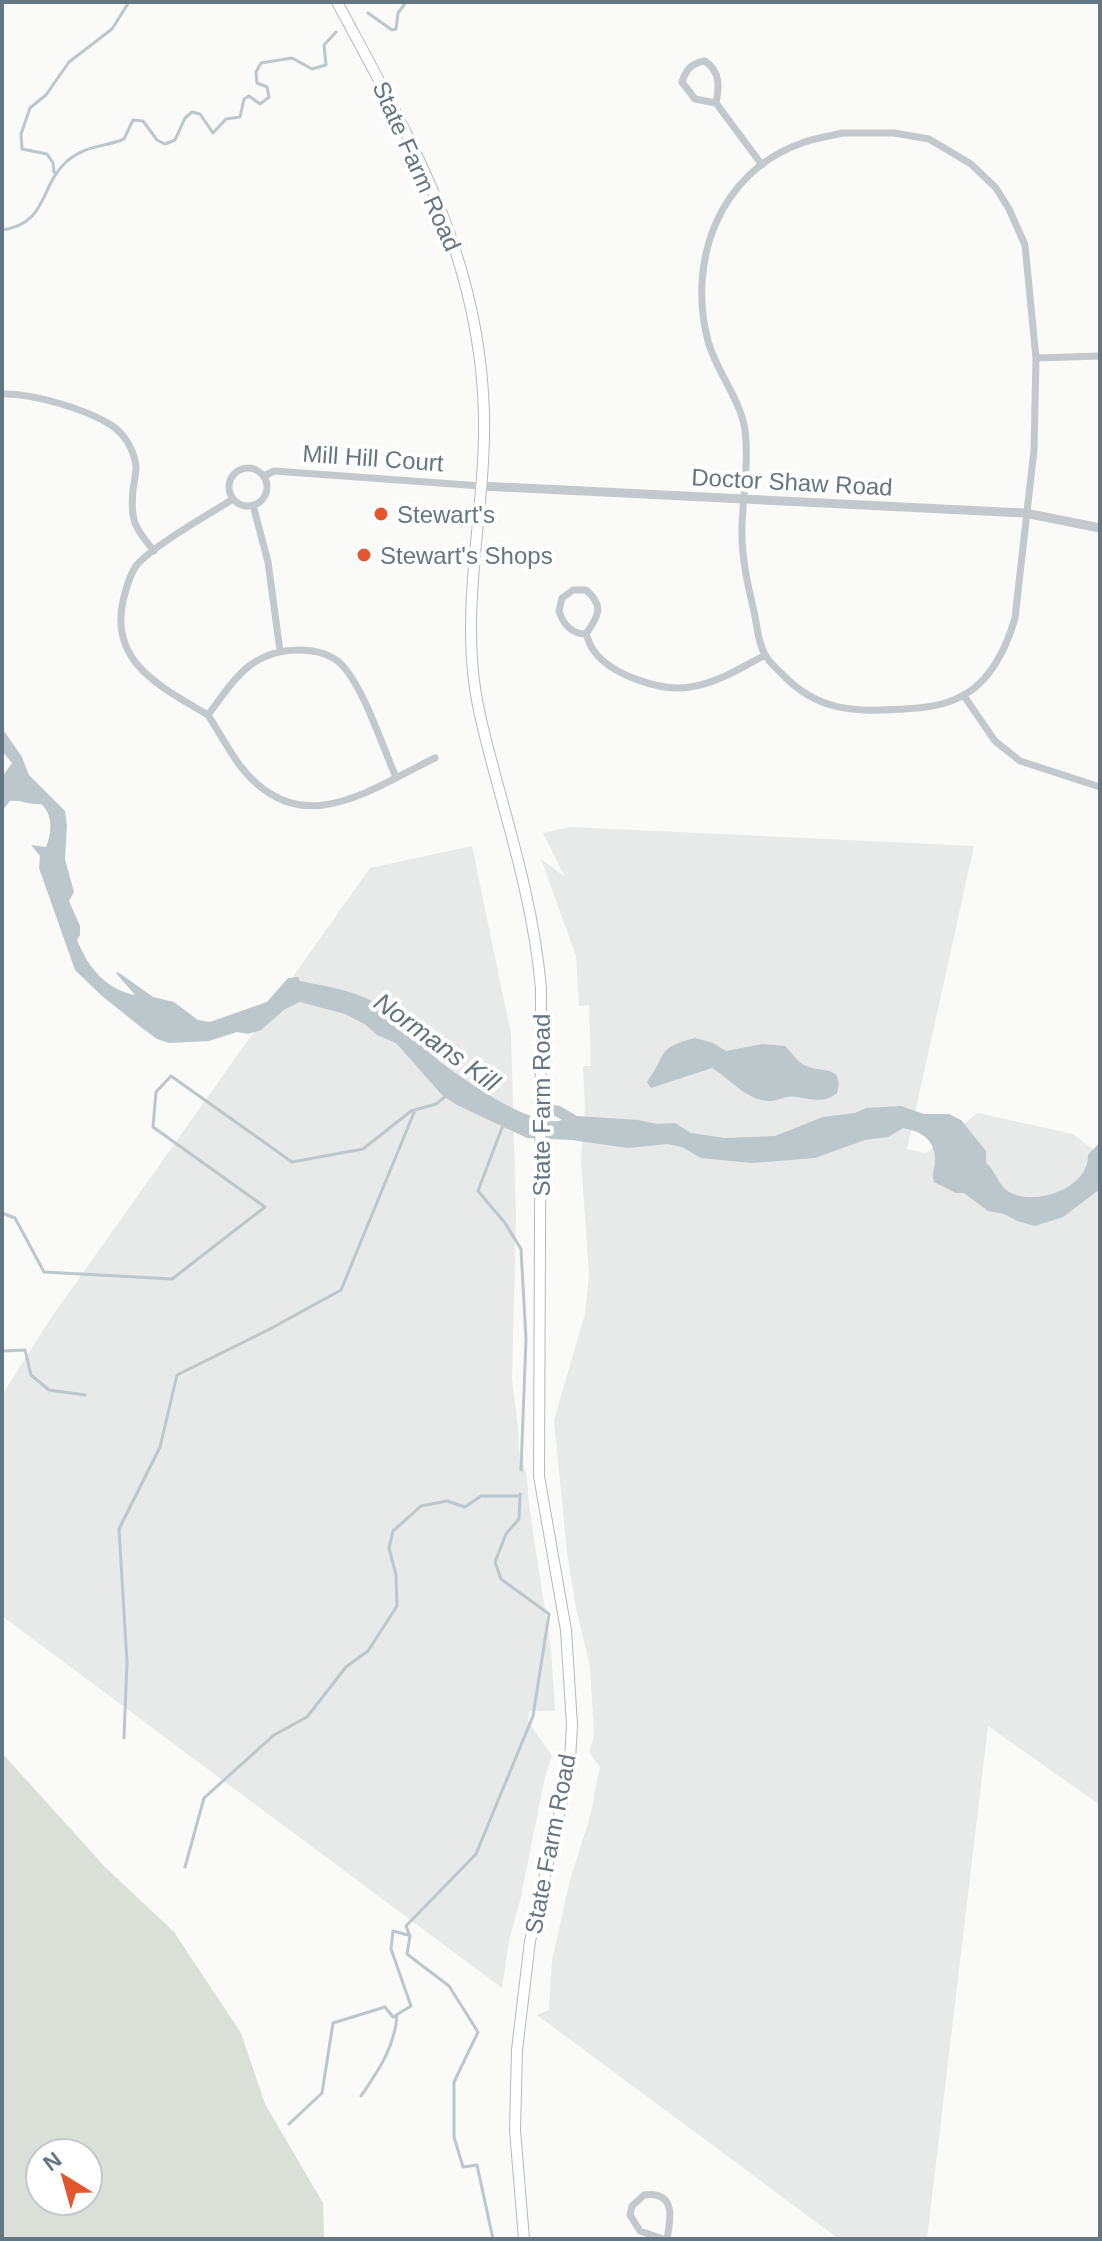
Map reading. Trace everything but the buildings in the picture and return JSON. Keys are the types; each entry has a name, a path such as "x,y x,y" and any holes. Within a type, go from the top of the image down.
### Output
{"main road":[{"name":"State Farm Road","path":"337,2 407,134 441,208 461,265 478,334 484,418 470,626 474,678 480,716 538,948 542,1014 539,1476 566,1630 572,1725 564,1793 530,1941 517,2050 516,2154 524,2239"}],"street":[{"path":"716,103 695,99 684,87 685,73 697,63 705,61 715,70 718,78 716,103 762,165"},
{"path":"843,133 894,133 929,139 971,164 996,188 1025,245 1036,358 1034,450 1015,618 1009,641 993,667 964,696 921,708 835,708 805,695 765,655 742,553 745,429 708,343 700,288 703,259 718,216 744,180 762,165 801,143 843,133"},
{"path":"1036,358 1100,356"},
{"path":"5,394 47,399 111,425 123,436 136,468 131,508 133,522 154,551"},
{"name":"Mill Hill Court","path":"233,499 230,481 237,471 254,469 264,476 274,471 481,486"},
{"path":"264,476 267,482 263,499 253,505 242,505 233,499 154,551 137,566 126,587 121,613 124,641 134,662 154,681 208,715 240,766 278,800 305,808 334,805 435,758"},
{"name":"Doctor Shaw Road","path":"481,486 1025,513 1100,528"},
{"path":"253,505 268,562 280,651"},
{"path":"573,590 586,590 598,603 599,614 586,634 568,627 559,611 562,598 573,590"},
{"path":"586,634 594,651 608,664 637,680 658,686 688,688 710,682 765,655"},
{"path":"208,715 248,665 280,651 308,650 328,654 343,666 355,685 396,777"},
{"path":"964,696 995,741 1020,761 1100,787"},
{"path":"644,2195 658,2196 671,2209 665,2239 640,2231 630,2215 632,2206 644,2195"}],"shaded area":[{"path":"2,728 22,757 29,775 65,811 65,859 74,892 69,901 80,926 77,940 86,959 99,975 124,992 135,995 118,972 153,997 174,1002 198,1020 210,1022 267,1002 288,978 298,977 300,981 352,993 381,1006 449,1069 499,1101 534,1117 562,1120 531,1102 560,1106 577,1116 675,1123 691,1133 725,1138 775,1136 823,1117 855,1113 866,1108 901,1106 924,1114 949,1114 961,1120 986,1151 986,1163 1002,1185 1020,1196 1046,1196 1070,1185 1080,1177 1088,1155 1100,1142 1100,1189 1063,1217 1035,1226 1017,1221 988,1211 964,1193 956,1193 934,1182 935,1155 930,1142 922,1135 903,1128 888,1137 865,1140 815,1158 752,1163 701,1158 682,1147 667,1144 628,1148 527,1138 442,1095 396,1043 377,1035 366,1025 345,1014 300,1002 285,1009 261,1030 248,1034 237,1032 209,1041 169,1043 157,1039 102,996 75,970 39,868 40,856 31,845 46,847 50,830 48,813 41,804 14,801 10,801 2,811 2,777 12,763 2,751"},
{"path":"570,827 974,846 907,1149 926,1153 978,1113 1073,1134 1100,1155 1100,1805 988,1726 927,2239 839,2239 537,2015 549,2010 552,1960 600,1767 589,1752 594,1736 590,1667 567,1552 554,1420 585,1314 589,1275 581,1159 585,1108 583,1066 591,1066 589,1005 579,1006 576,956 541,859 565,877 543,833"},
{"path":"472,846 511,1034 516,1216 512,1379 519,1450 527,1477 551,1649 555,1711 530,1711 528,1721 552,1756 509,1941 502,1988 2,1616 2,1395 51,1318 370,868"},
{"path":"695,1038 726,1051 762,1044 785,1046 804,1065 834,1073 839,1084 837,1093 822,1100 787,1097 762,1100 746,1093 712,1068 651,1088 647,1082 664,1053 674,1045"},
{"path":"2,1753 104,1866 174,1932 241,2033 265,2104 323,2203 324,2239 2,2239"}],"waterway":[{"path":"54,172 47,154 22,149 21,134 30,108 46,95 69,62 112,29 129,2"},
{"path":"368,13 392,30 396,29 398,13 406,2"},
{"path":"2,230 28,220 67,161 89,149 124,139 133,120 143,121 157,140 165,144 175,140 185,118 192,112 200,114 213,133 226,119 240,117 244,99 249,96 260,104 269,97 267,87 257,83 256,72 261,63 292,58 312,69 326,65 324,45 336,32"},
{"path":"2,1213 15,1218 44,1272 172,1279 265,1207 153,1127 156,1092 171,1076 292,1162 363,1149 411,1111 436,1104 446,1096"},
{"path":"124,1738 127,1662 119,1529 160,1447 177,1375 341,1290 415,1110"},
{"path":"503,1125 478,1191 505,1223 521,1249 526,1339 521,1470"},
{"path":"2,1351 25,1350 31,1375 49,1390 85,1395"},
{"path":"493,2239 477,2165 463,2167 454,2137 454,2082 478,2032 449,1986 407,1954 410,1936 406,1926 476,1854 533,1716 549,1614 501,1579 495,1562 506,1534 519,1519 520,1494"},
{"path":"185,1867 204,1798 274,1735 307,1717 346,1667 368,1651 397,1606 396,1575 389,1548 393,1531 421,1506 447,1501 465,1507 481,1496 519,1496"},
{"path":"289,2124 322,2093 333,2023 385,2007 393,2017 411,2006 391,1949 393,1931 408,1935"},
{"path":"361,2096 389,2047 397,2015"}],"place":[{"name":"Stewart's","path":"381,514"},
{"name":"Stewart's Shops","path":"364,555"}],"water label":[{"name":"Normans Kill","path":"437,1042"}]}
